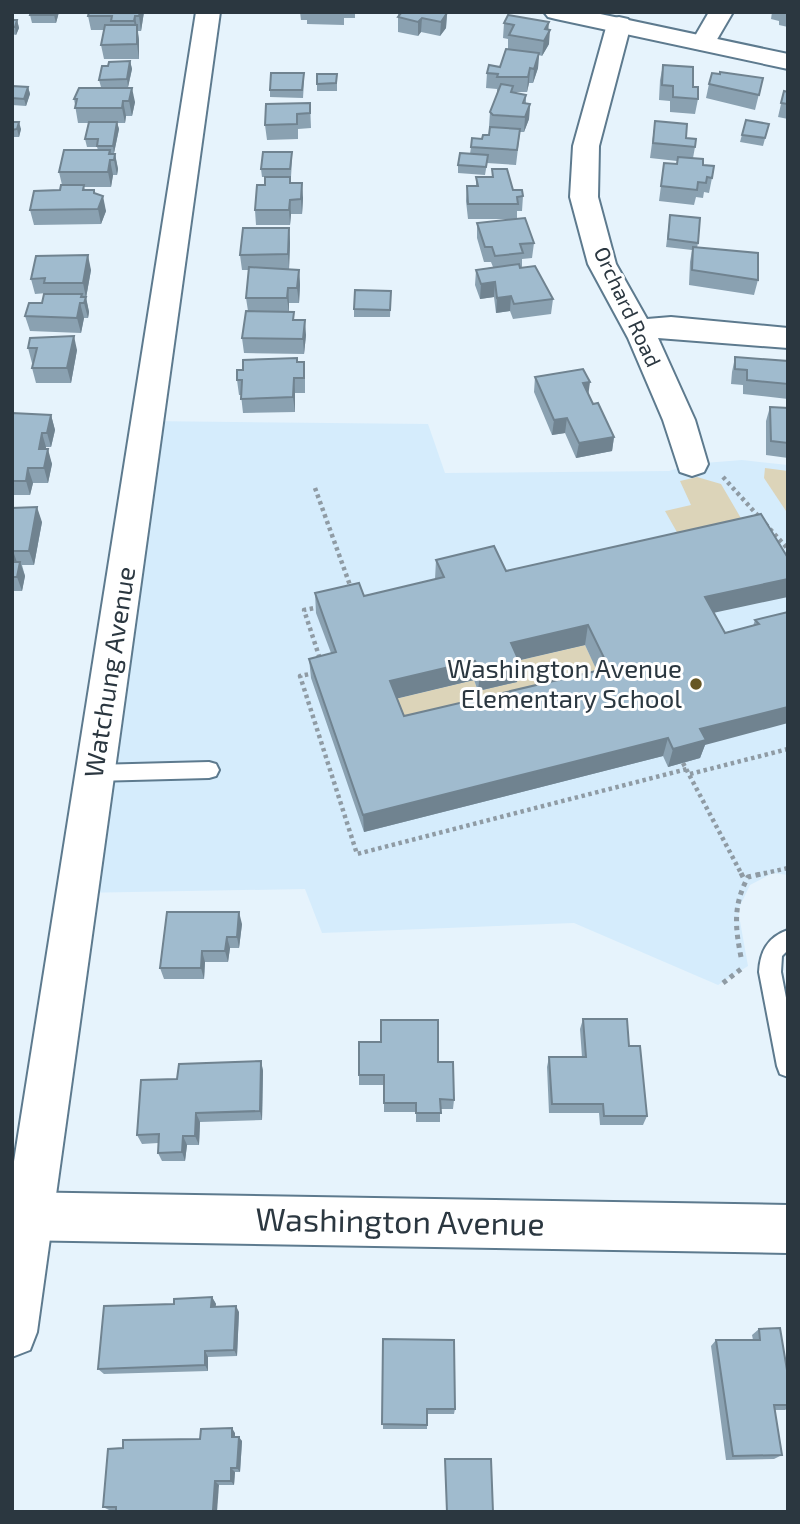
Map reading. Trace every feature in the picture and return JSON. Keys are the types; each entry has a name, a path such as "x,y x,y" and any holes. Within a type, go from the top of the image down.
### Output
{"street":[{"name":"Watchung Avenue","path":"12,1332 21,1216 94,773 208,12"},
{"path":"556,12 788,62"},
{"path":"703,43 720,12"},
{"name":"Orchard Road","path":"619,24 586,146 584,197 603,264 638,329 679,420 691,461"},
{"path":"638,329 670,327 788,338"},
{"name":"Washington Avenue","path":"21,1216 788,1229"}],"lane":[{"path":"94,773 209,770"},
{"path":"788,939 775,946 770,957 770,972 788,1066"}],"path":[{"path":"691,461 716,469 788,549"},
{"path":"314,488 355,599"},
{"path":"754,527 768,524"},
{"path":"329,605 304,610 324,671 300,677 357,854 688,771 788,749"},
{"path":"684,762 746,881"},
{"path":"723,983 740,972 743,965 734,910 738,894 748,877 788,868"}],"shaded area":[{"path":"146,421 428,424 445,473 669,471 692,464 742,460 788,465 788,875 773,873 750,885 738,910 748,966 718,985 574,923 322,933 305,889 77,893"},
{"path":"765,468 788,471 788,514 764,478"},
{"path":"697,477 721,484 742,520 678,534 665,511 691,505 680,481"},
{"path":"585,645 605,687 404,735 391,700 474,680 478,691 517,682 508,663"}],"building":[{"path":"31,12 55,12 54,15 30,15"},
{"path":"89,12 140,12 134,21 111,21 112,16 88,16"},
{"path":"402,12 447,13 441,22 422,18 418,22 398,17"},
{"path":"508,15 549,22 545,29 550,30 544,41 509,35 514,25 504,23"},
{"path":"105,25 137,25 137,44 101,45"},
{"path":"506,49 539,53 534,69 530,68 528,77 497,77 498,74 487,73 489,65 500,67"},
{"path":"130,61 127,79 99,80 102,66 108,66 109,62"},
{"path":"663,65 693,67 693,87 698,87 698,99 673,97 673,86 662,85"},
{"path":"271,73 304,73 302,90 270,90"},
{"path":"712,73 763,78 759,95 709,84"},
{"path":"317,74 337,74 336,83 317,84"},
{"path":"501,84 513,86 511,92 526,95 523,103 530,104 525,117 493,115 490,112"},
{"path":"12,86 28,87 24,99 12,98"},
{"path":"79,88 132,88 129,101 123,101 122,108 75,108 77,99 74,99"},
{"path":"784,91 788,92 788,104 781,103"},
{"path":"310,103 310,113 297,114 297,124 265,125 266,104"},
{"path":"746,120 769,124 765,138 742,135"},
{"path":"655,121 687,124 686,138 696,139 695,147 653,143"},
{"path":"12,122 19,122 17,129 12,130"},
{"path":"89,122 117,122 113,146 97,146 98,139 85,139"},
{"path":"490,127 520,129 517,150 471,147 472,138 482,139 483,135 489,135"},
{"path":"64,150 110,150 109,154 115,154 114,160 110,160 108,172 59,172"},
{"path":"263,152 292,152 290,169 261,169"},
{"path":"460,153 488,155 486,167 458,165"},
{"path":"678,157 703,159 703,165 714,166 712,178 707,177 706,183 698,182 697,190 661,186 664,163 677,164"},
{"path":"492,169 507,169 513,190 522,190 523,196 517,197 518,204 468,204 467,186 478,186 476,177 493,177"},
{"path":"265,177 290,177 290,183 302,183 301,199 290,200 289,210 255,210 257,185 265,185"},
{"path":"61,185 84,185 83,190 94,190 94,193 103,196 98,209 30,210 34,191 60,190"},
{"path":"670,215 700,218 698,243 668,239"},
{"path":"525,218 534,243 520,244 523,253 495,256 492,247 485,247 477,223"},
{"path":"243,228 289,228 288,254 240,255"},
{"path":"693,247 758,253 758,280 692,270"},
{"path":"88,255 83,283 44,283 45,278 31,279 36,256"},
{"path":"519,264 520,268 535,266 553,299 514,304 511,296 497,298 495,282 481,284 476,270"},
{"path":"249,267 299,270 297,288 288,288 287,298 246,298"},
{"path":"355,290 391,291 390,310 354,309"},
{"path":"44,294 82,294 81,297 86,297 84,303 80,303 77,318 25,316 29,303 42,303"},
{"path":"246,311 294,312 293,320 305,320 303,339 242,338"},
{"path":"74,336 67,368 32,368 37,348 28,348 30,338"},
{"path":"735,357 788,361 788,384 747,380 747,370 735,369"},
{"path":"297,358 297,362 304,362 304,378 294,378 293,397 241,399 242,380 237,380 237,370 243,370 243,360"},
{"path":"583,369 590,382 583,383 593,404 598,403 614,437 579,443 567,418 554,420 535,377"},
{"path":"770,407 788,408 788,443 771,441"},
{"path":"12,413 51,415 47,433 42,433 39,449 48,449 44,468 28,468 26,481 12,481"},
{"path":"37,507 29,551 13,551 12,556 12,508"},
{"name":"Washington Avenue Elementary School","path":"761,514 788,558 788,579 705,597 725,633 759,624 755,620 788,612 788,707 700,729 706,740 673,749 668,738 363,815 309,659 336,652 315,593 359,583 364,596 444,577 436,560 494,546 506,571","holes":["588,625 609,668 404,716 390,681 475,661 480,672 520,663 511,643"]},
{"path":"12,562 20,562 17,577 12,577"},
{"path":"167,912 239,912 237,937 227,937 225,951 202,951 201,968 160,968"},
{"path":"583,1019 627,1019 629,1046 640,1046 647,1116 604,1116 603,1104 552,1104 549,1057 586,1057"},
{"path":"381,1020 438,1020 438,1062 453,1062 454,1100 440,1099 441,1113 416,1113 416,1103 384,1103 384,1075 359,1075 359,1042 381,1042"},
{"path":"261,1061 260,1111 196,1113 195,1136 183,1136 182,1152 158,1153 159,1134 137,1135 141,1080 177,1079 179,1064"},
{"path":"212,1297 211,1307 236,1306 234,1350 205,1351 205,1365 98,1369 104,1306 174,1304 174,1299"},
{"path":"780,1328 788,1376 788,1405 774,1405 782,1455 733,1456 716,1340 760,1340 759,1329"},
{"path":"383,1339 454,1340 455,1409 427,1409 427,1425 382,1424"},
{"path":"232,1428 232,1437 239,1437 237,1468 231,1468 231,1481 215,1481 212,1512 116,1512 116,1507 103,1507 108,1449 123,1448 123,1440 200,1439 201,1429"},
{"path":"445,1459 491,1459 493,1512 447,1512"}],"place":[{"name":"Washington Avenue Elementary School","path":"696,684"}]}
